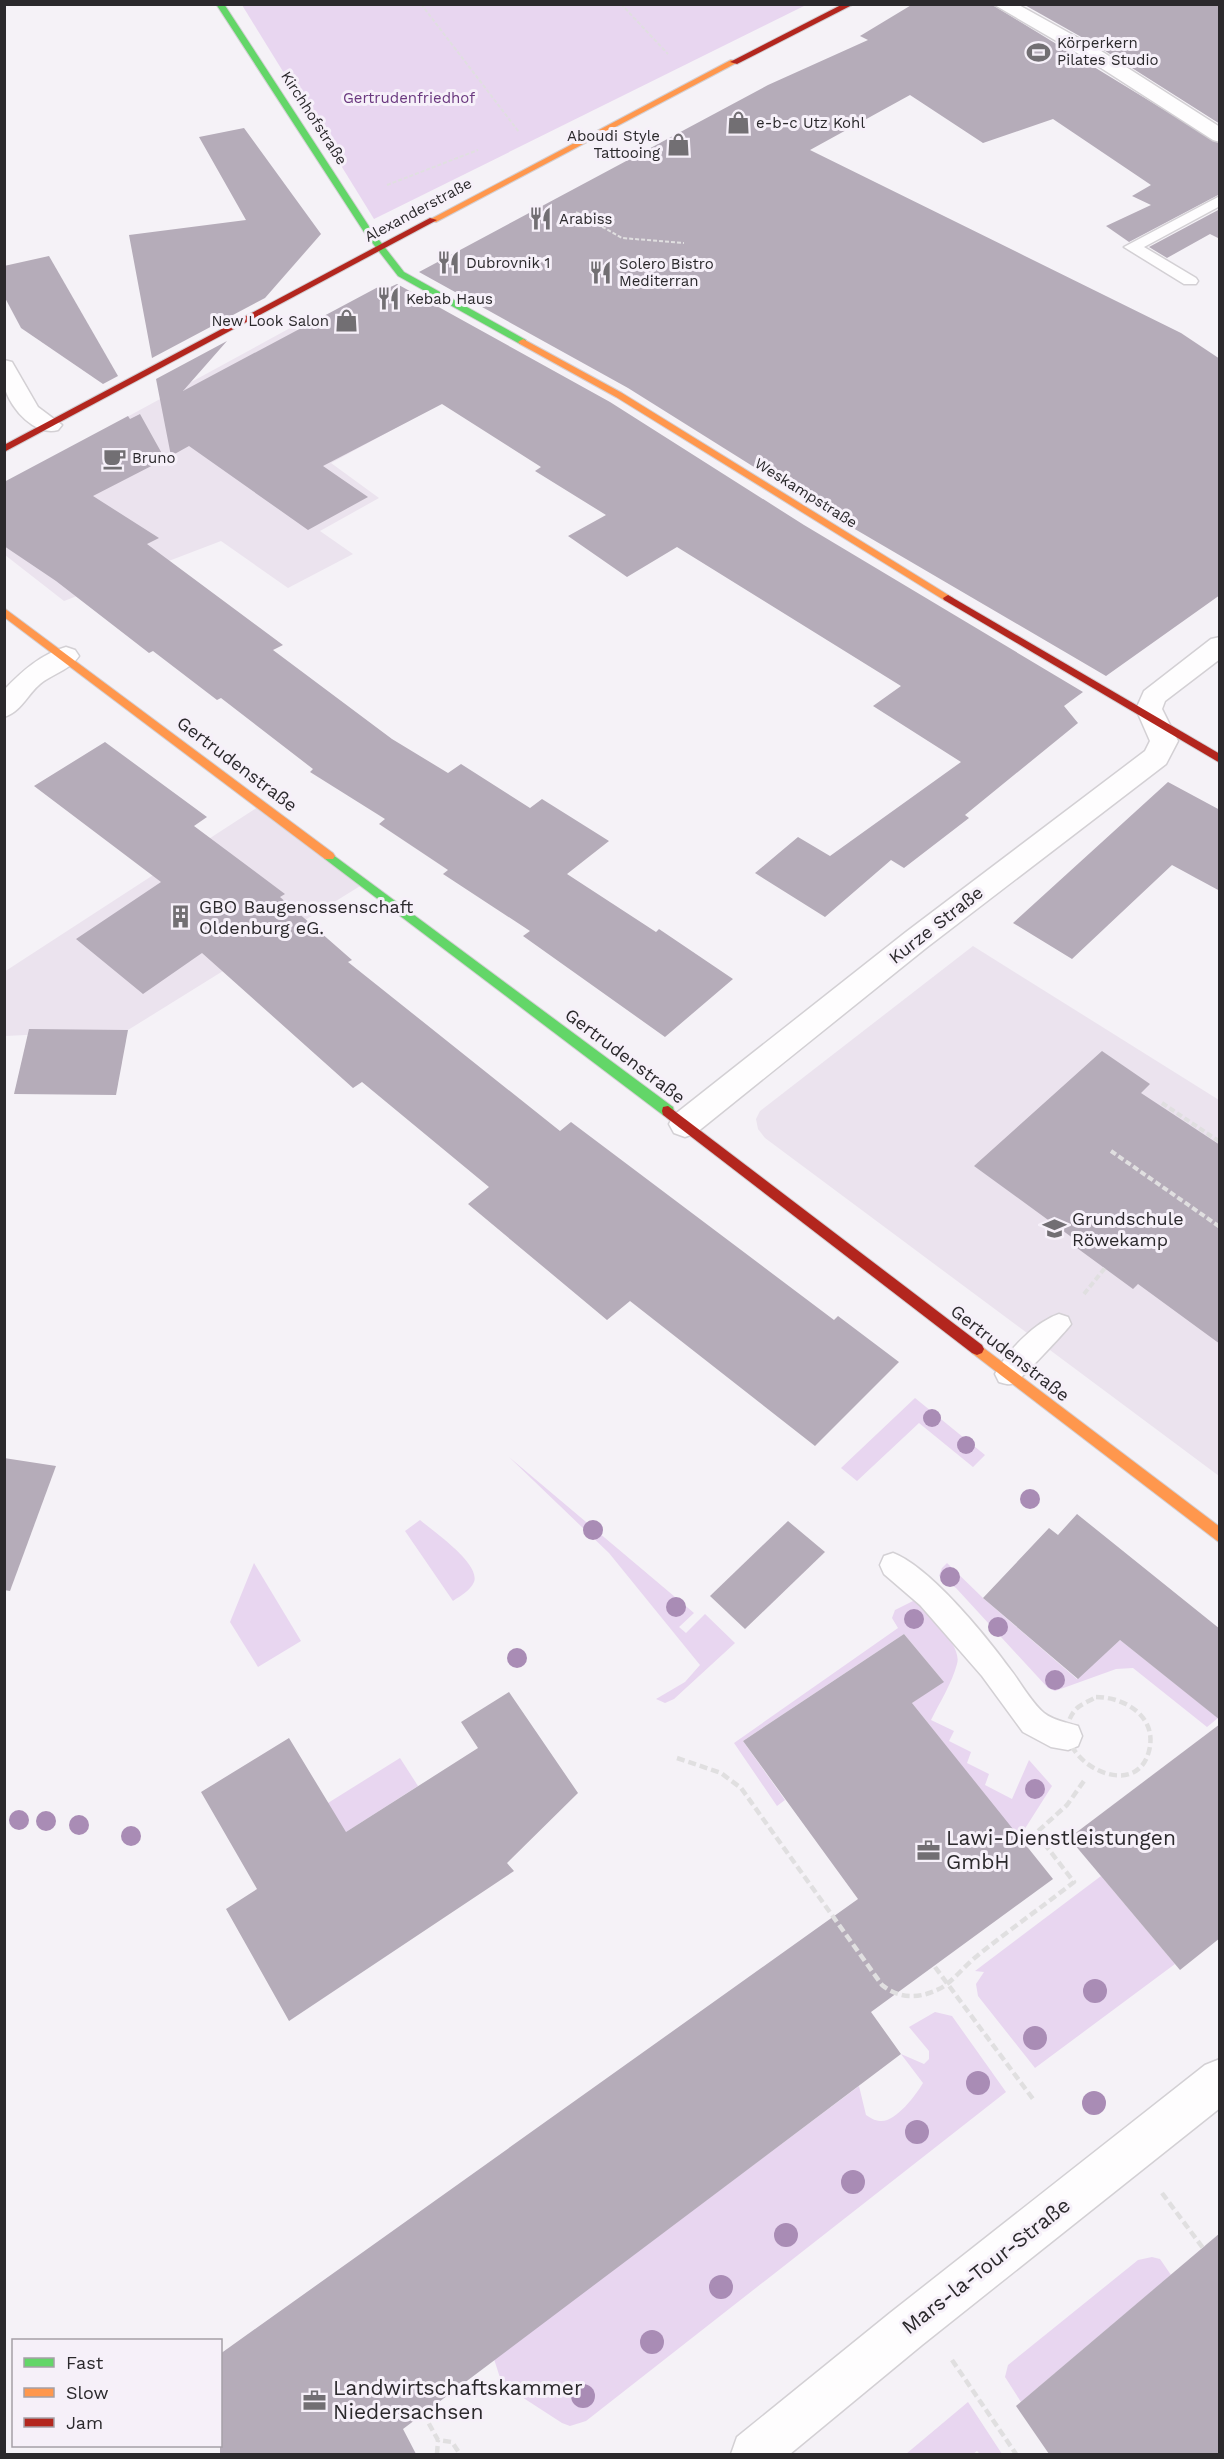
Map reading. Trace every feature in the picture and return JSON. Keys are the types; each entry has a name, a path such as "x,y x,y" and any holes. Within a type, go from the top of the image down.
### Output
{"street":[{"name":"Kirchhofstraße","path":"220,4 381,250"},
{"name":"Alexanderstraße","path":"4,449 638,111 850,4"},
{"path":"1002,4 1091,53 1220,136"},
{"name":"Weskampstraße","path":"381,250 401,274 619,395 814,518 1220,759"},
{"path":"4,367 29,411 50,424"},
{"name":"Gertrudenstraße","path":"4,610 685,1124 1220,1536"},
{"path":"1153,719 1149,709 1153,697 1220,645"},
{"path":"4,708 30,678 66,656"},
{"name":"Kurze Straße","path":"685,1124 907,947 1156,758 1164,741 1153,719"},
{"name":"Mars-la-Tour-Straße","path":"755,2454 922,2317 1220,2080"}],"lane":[{"path":"1190,281 1132,247 1220,200"},
{"path":"1008,1374 1038,1341 1059,1324"},
{"path":"893,1565 930,1596 992,1668 1033,1722 1052,1733 1068,1736"}],"path":[{"path":"421,4 520,133 509,138"},
{"path":"621,4 670,57"},
{"path":"378,189 488,146"},
{"path":"576,212 622,238 684,243"},
{"path":"1162,1103 1220,1142"},
{"path":"1111,1151 1220,1227"},
{"path":"678,1758 721,1773 741,1788 891,1995 905,1997 919,1995 948,1984 965,1965 1074,1882 1036,1833 1045,1822 1067,1805 1091,1769"},
{"path":"934,1967 1033,2099"},
{"path":"1191,2230 1203,2248"},
{"path":"922,2317 1016,2454"},
{"path":"423,2413 438,2440 437,2454"},
{"path":"438,2440 452,2442 460,2454"}],"shaded area":[{"path":"292,327 429,410 331,463 379,498 320,531 353,554 288,588 221,541 64,601 5,555 4,484"},
{"path":"261,805 365,883 128,1030 5,1036 4,972"},
{"name":"Grundschule Röwekamp","path":"973,946 1219,1100 1219,1476 765,1138 758,1129 756,1119 760,1111"}],"green space":[{"name":"Gertrudenfriedhof","path":"242,5 806,5 374,219"},
{"path":"915,1398 985,1455 973,1467 919,1423 857,1481 841,1468"},
{"path":"509,1457 694,1613 679,1627 686,1633 705,1614 735,1643 674,1699 665,1703 656,1699 685,1682 700,1665 609,1553"},
{"path":"420,1520 463,1557 474,1575 474,1582 470,1588 453,1601 405,1531"},
{"path":"254,1563 301,1641 258,1667 230,1622"},
{"path":"947,1563 983,1598 1077,1679 1120,1640 1218,1718 1207,1727 1133,1668 1116,1669 1055,1691 1048,1688 956,1588 939,1576"},
{"path":"915,1600 950,1639 957,1656 952,1678 931,1720 954,1731 949,1741 971,1752 967,1763 989,1774 985,1785 1012,1799 1029,1760 1052,1786 1019,1838 912,1703 943,1681 904,1634 743,1741 785,1800 777,1806 734,1743 898,1628 892,1618 895,1610"},
{"path":"400,1758 418,1786 329,1843 328,1803"},
{"path":"1101,1876 1175,1964 1035,2068 978,1996 976,1984 984,1972 975,1971"},
{"path":"935,2012 952,2016 1006,2092 586,2421 570,2426 562,2423 502,2384 494,2359 859,2086 866,2115 880,2121 892,2118 898,2113 923,2083 901,2054 924,2064 929,2059 929,2051 909,2027"},
{"path":"1152,2257 1160,2259 1171,2275 1021,2402 1005,2377 1008,2365 1138,2260"},
{"path":"968,2402 1002,2454 980,2454 977,2451 973,2454 906,2454"}],"building":[{"path":"913,4 991,4 1220,144 1220,194 1129,242 1106,226 1151,205 1132,196 1151,185 1053,119 983,143 910,95 810,150 1181,333 1220,359 1220,595 1106,676 824,511 628,388 419,272 768,85 868,40 860,36"},
{"path":"1023,4 1220,4 1220,124 1099,47"},
{"path":"244,128 321,234 265,298 152,358 129,235 246,220 199,137"},
{"path":"1220,209 1220,239 1210,234 1167,258 1149,247"},
{"path":"49,256 118,376 103,384 21,328 4,296 4,266"},
{"path":"397,284 610,402 804,525 1083,692 1064,706 1078,723 965,815 969,818 904,868 891,860 825,917 755,873 798,837 830,856 961,762 873,706 901,686 677,547 627,577 568,536 606,515 535,471 541,467 442,404 323,466 368,497 308,530 189,446 171,456 156,379 227,341 183,391 380,286 386,289"},
{"path":"140,414 165,459 93,496 159,538 147,544 283,645 273,650 392,739 448,773 461,764 530,808 542,799 609,841 567,874 656,932 659,929 733,979 665,1037 523,936 530,931 443,874 448,870 379,824 385,819 310,772 313,769 221,698 217,700 153,651 149,653 56,581 4,546 4,482 128,416 130,419"},
{"path":"105,742 207,817 194,826 285,894 280,897 352,960 348,962 560,1131 571,1122 834,1320 838,1316 899,1362 815,1446 630,1301 607,1320 468,1204 489,1187 362,1082 353,1088 202,953 143,994 76,939 161,882 34,786"},
{"path":"1168,782 1220,810 1220,891 1172,865 1072,959 1013,923"},
{"path":"29,1029 128,1030 116,1095 14,1094"},
{"path":"1102,1051 1150,1084 1141,1093 1220,1145 1220,1344 1138,1284 1133,1289 1077,1248 1081,1244 974,1166"},
{"path":"4,1458 56,1466 10,1591 4,1590"},
{"path":"1077,1514 1220,1629 1220,1720 1120,1640 1078,1679 983,1598 1049,1528 1058,1535"},
{"path":"788,1521 825,1552 745,1629 710,1596"},
{"path":"904,1634 944,1682 912,1703 1053,1879 871,2012 901,2054 403,2429 416,2454 220,2454 220,2447 222,2447 222,2353 858,1899 743,1741"},
{"path":"509,1692 578,1793 507,1863 514,1871 289,2021 226,1909 257,1889 201,1792 289,1738 346,1832 478,1748 461,1722"},
{"path":"1220,1724 1220,1938 1180,1970 1069,1838"},
{"path":"1220,2233 1220,2454 1049,2454 1016,2406"}],"traffic: fast":[{"path":"220,4 368,232 401,274 523,342"},
{"path":"329,856 668,1111"}],"traffic: slow":[{"path":"433,220 734,62"},
{"path":"523,342 619,395 948,598"},
{"path":"4,611 329,856"},
{"path":"977,1349 1220,1536"}],"traffic: jam":[{"path":"734,62 850,4"},
{"path":"4,449 433,220"},
{"path":"948,598 1220,759"},
{"path":"668,1111 977,1349"}],"place":[{"name":"Körperkern Pilates Studio","path":"1039,52"},
{"name":"e-b-c Utz Kohl","path":"738,123"},
{"name":"Aboudi Style Tattooing","path":"678,145"},
{"name":"Arabiss","path":"541,219"},
{"name":"Dubrovnik 1","path":"448,263"},
{"name":"Solero Bistro Mediterran","path":"601,273"},
{"name":"Kebab Haus","path":"388,299"},
{"name":"New Look Salon","path":"347,321"},
{"name":"Bruno","path":"114,458"},
{"name":"GBO Baugenossenschaft Oldenburg eG.","path":"181,917"},
{"name":"Grundschule Röwekamp","path":"1054,1229"},
{"name":"Lawi-Dienstleistungen GmbH","path":"928,1850"},
{"name":"Landwirtschaftskammer Niedersachsen","path":"315,2400"}]}
